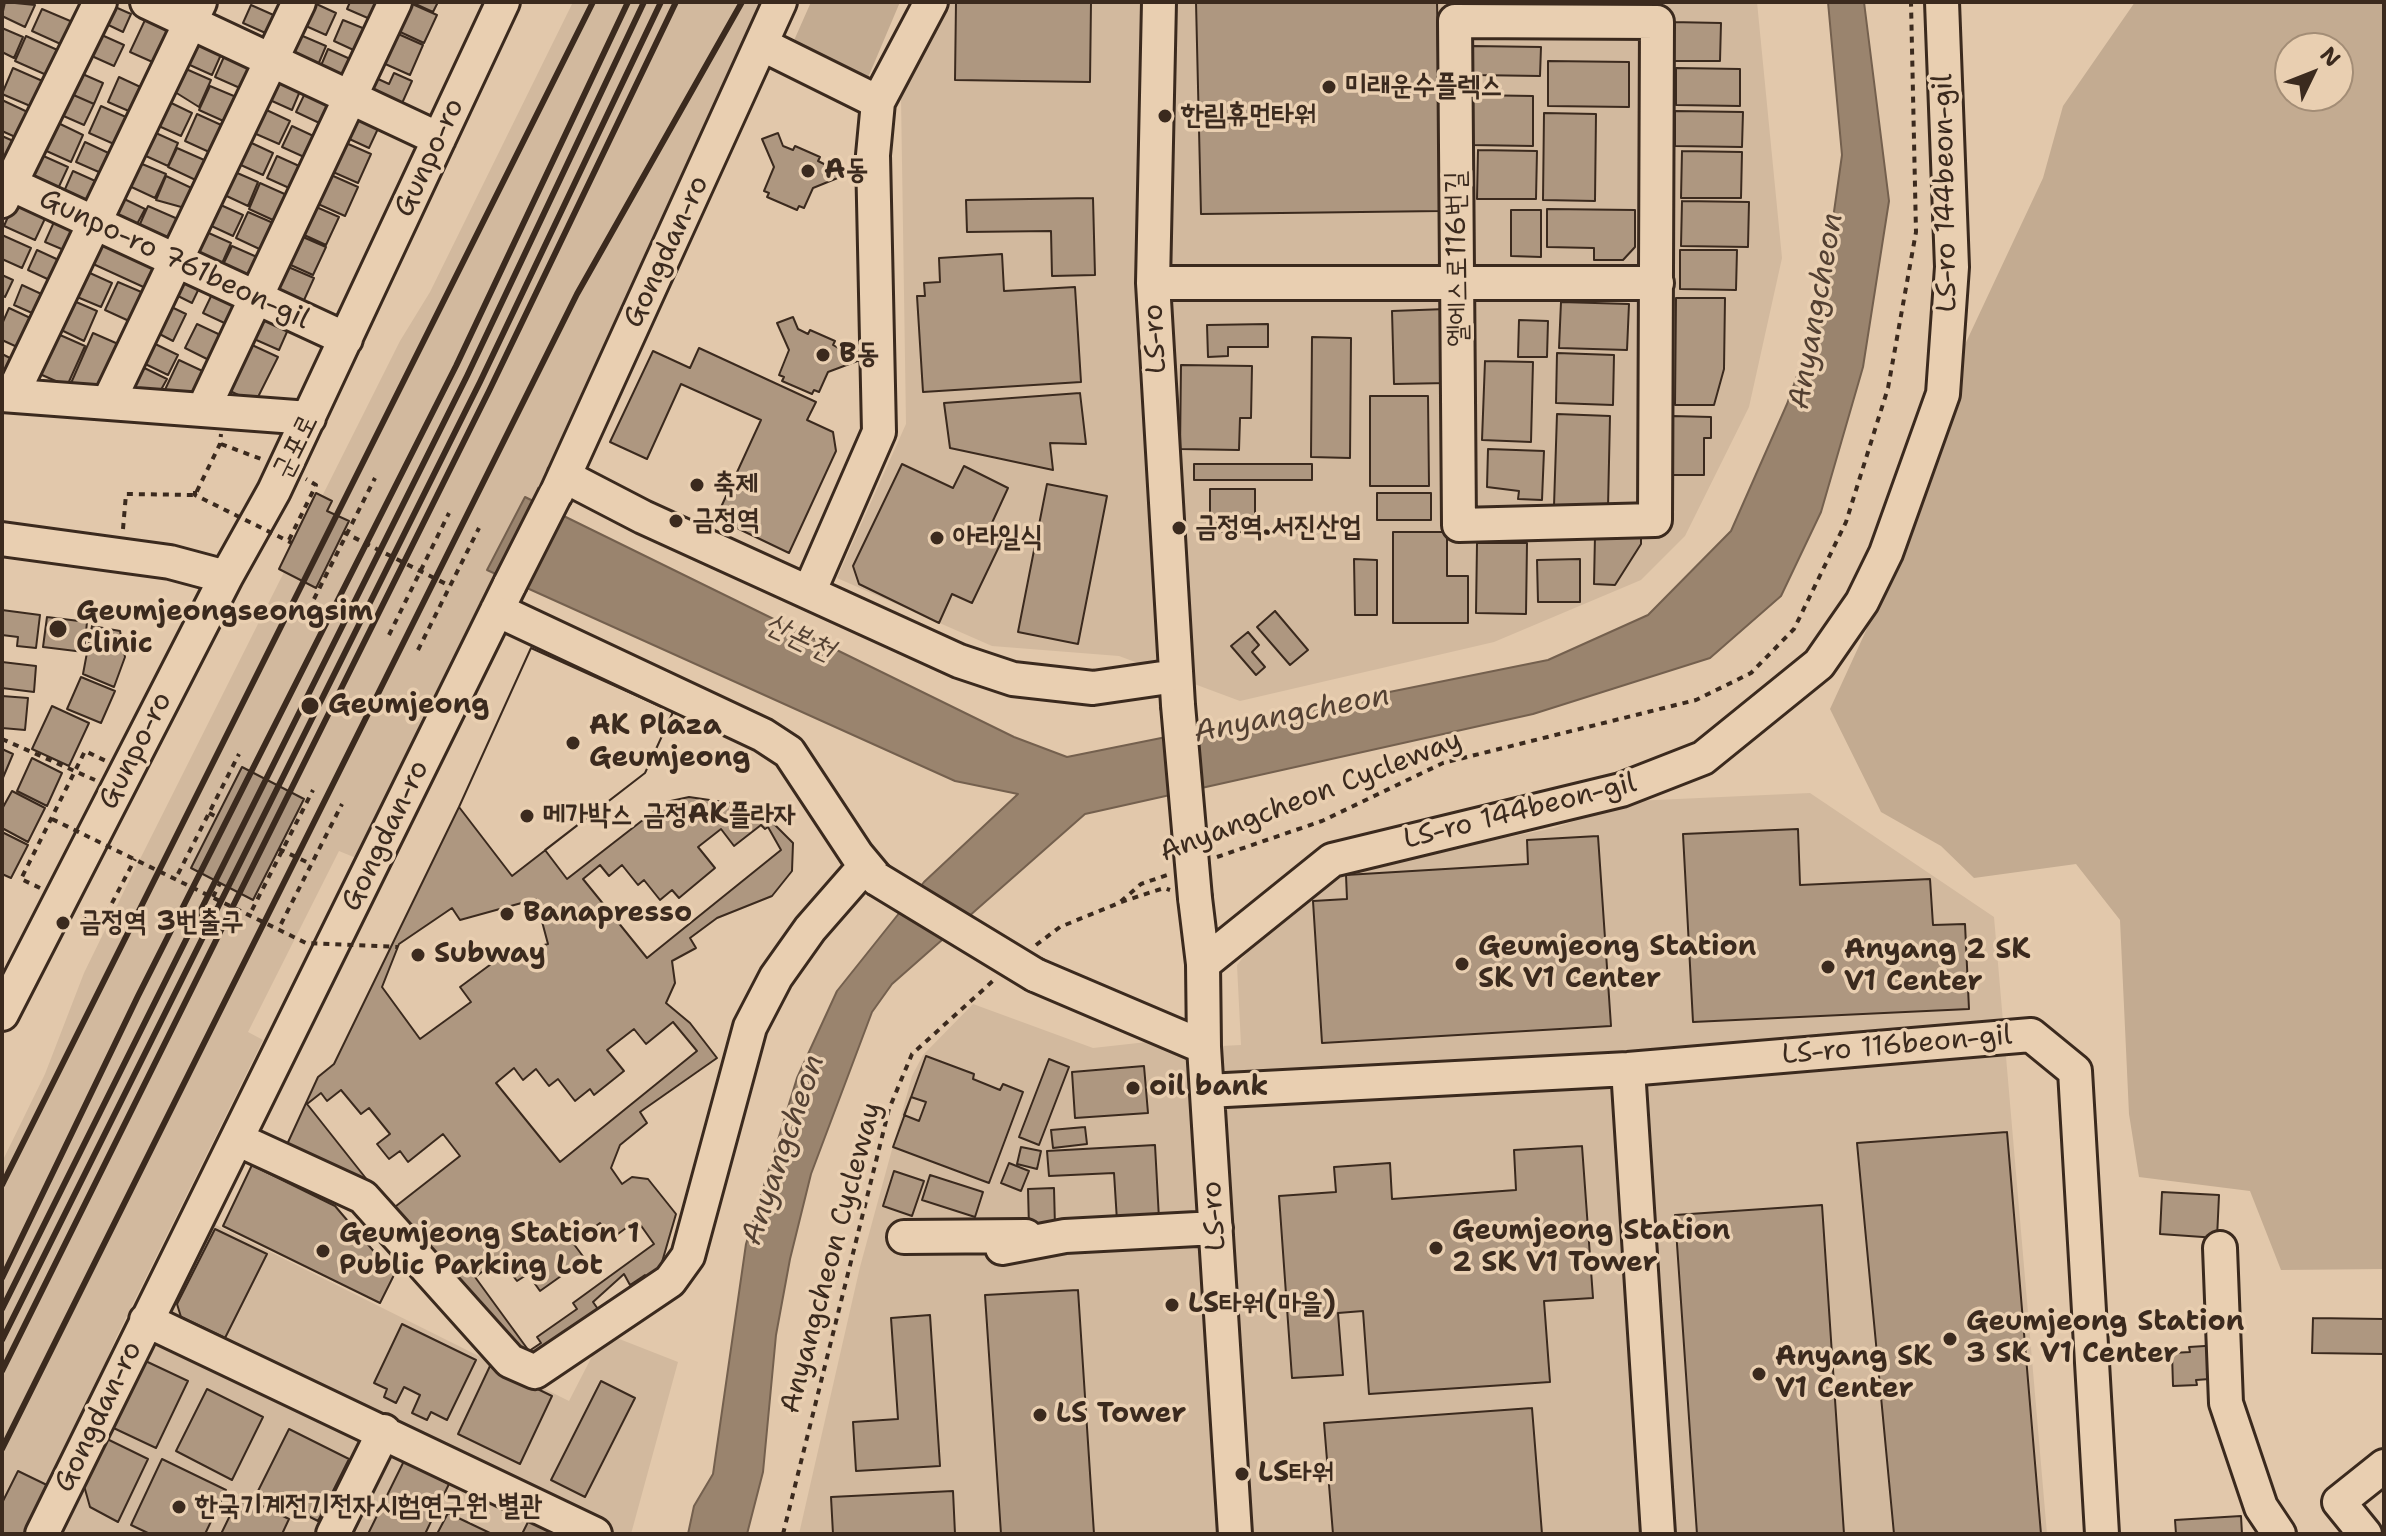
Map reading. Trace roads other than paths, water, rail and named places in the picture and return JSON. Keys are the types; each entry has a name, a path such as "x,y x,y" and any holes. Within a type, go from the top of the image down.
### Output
{"street":[{"path":"5,188 100,2"},
{"path":"147,2 196,12 271,59 439,139"},
{"path":"108,403 299,2"},
{"path":"212,411 255,298 395,2"},
{"name":"Gunpo-ro","path":"313,410 503,2"},
{"name":"Gongdan-ro","path":"50,1532 146,1320 239,1140 560,485 780,2"},
{"path":"810,590 879,432 873,155 878,102 931,2"},
{"name":"LS-ro","path":"1159,2 1153,283 1177,690 1203,964 1204,1047 1235,1534"},
{"name":"LS-ro 144beon-gil","path":"1203,964 1332,860 1621,790 1703,758 1819,664 1862,602 1886,553 1943,394 1952,267 1942,2"},
{"path":"196,12 96,224 7,395 212,411 313,410"},
{"name":"엘에스로116번길","path":"1455,21 1657,22 1657,283 1655,520 1459,525 1455,21"},
{"path":"761,44 878,102"},
{"name":"Gunpo-ro 761beon-gil","path":"5,188 96,224 346,339"},
{"path":"1153,283 1459,280 1657,283"},
{"name":"군포로","path":"280,479 313,410"},
{"name":"Gunpo-ro","path":"2,1014 226,577 280,479"},
{"path":"560,485 643,517 810,590 959,661 1013,679 1093,688 1177,690"},
{"path":"2,539 170,562 226,577"},
{"path":"504,597 763,735 789,752 871,873 1034,961 1204,1047"},
{"path":"239,1140 363,1197 510,1361 535,1372 670,1281 688,1256 750,1027 776,977 801,941 871,873"},
{"name":"LS-ro 116beon-gil","path":"1207,1091 1628,1069 2031,1035 2075,1071 2102,1534"},
{"path":"1628,1069 1658,1534"},
{"path":"904,1237 1065,1236 1216,1228"},
{"path":"1002,1248 1065,1236"},
{"path":"2220,1248 2226,1403 2261,1507 2279,1534"},
{"path":"146,1320 595,1534"},
{"path":"333,1534 384,1431"},
{"path":"2365,1534 2339,1502 2384,1466"}],"water":[{"path":"1828,2 1864,2 1889,201 1863,367 1821,512 1781,596 1710,658 1533,714 1085,814 892,984 872,1012 811,1174 790,1259 776,1335 763,1472 747,1534 688,1534 694,1506 713,1474 746,1244 797,1078 837,991 924,882 1018,794 955,781 487,570 525,497 1014,737 1067,757 1548,660 1648,615 1731,531 1787,404 1820,311 1842,155"}],"railway":[{"path":"2,1185 593,2"},
{"path":"2,1278 138,996 456,366 628,2"},
{"path":"2,1309 467,376 644,2"},
{"path":"2,1340 480,382 661,2"},
{"path":"2,1371 489,391 676,2"},
{"path":"2,1449 577,294 742,2"}],"place":[{"name":"미래운수플렉스","path":"1329,87"},
{"name":"한림휴먼타워","path":"1165,116"},
{"name":"A동","path":"808,171"},
{"name":"B동","path":"823,355"},
{"name":"축제","path":"697,485"},
{"name":"금정역","path":"676,521"},
{"name":"금정역.서진산업","path":"1179,528"},
{"name":"아라일식","path":"937,538"},
{"name":"Geumjeongseongsim Clinic","path":"58,629"},
{"name":"Geumjeong","path":"310,706"},
{"name":"AK Plaza Geumjeong","path":"573,743"},
{"name":"메가박스 금정AK플라자","path":"527,816"},
{"name":"Banapresso","path":"507,914"},
{"name":"금정역 3번출구","path":"63,923"},
{"name":"Subway","path":"418,955"},
{"name":"Geumjeong Station SK V1 Center","path":"1462,964"},
{"name":"Anyang 2 SK V1 Center","path":"1828,967"},
{"name":"oil bank","path":"1133,1088"},
{"name":"Geumjeong Station 2 SK V1 Tower","path":"1436,1248"},
{"name":"Geumjeong Station 1 Public Parking Lot","path":"323,1251"},
{"name":"LS타워(마을)","path":"1172,1305"},
{"name":"Geumjeong Station 3 SK V1 Center","path":"1950,1339"},
{"name":"Anyang SK V1 Center","path":"1759,1374"},
{"name":"LS Tower","path":"1040,1415"},
{"name":"LS타워","path":"1242,1474"},
{"name":"한국기계전기전자시험연구원 별관","path":"179,1507"}],"water label":[{"name":"Anyangcheon","path":"1817,311"},
{"name":"산본천","path":"799,638"},
{"name":"Anyangcheon","path":"1292,715"},
{"name":"Anyangcheon","path":"784,1150"}]}
